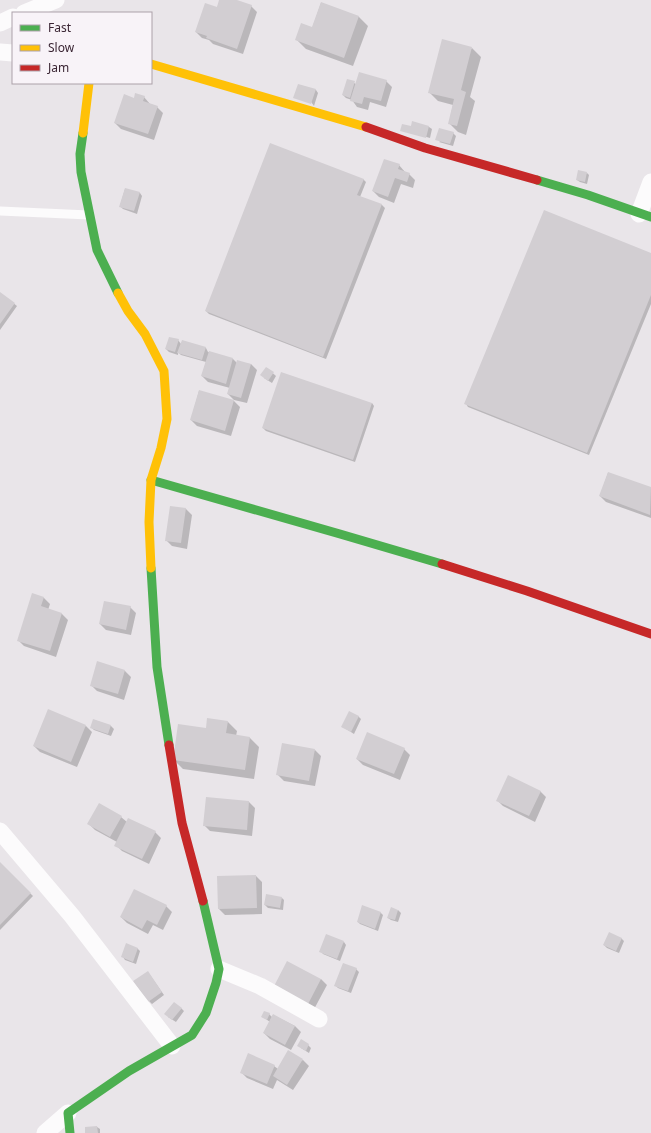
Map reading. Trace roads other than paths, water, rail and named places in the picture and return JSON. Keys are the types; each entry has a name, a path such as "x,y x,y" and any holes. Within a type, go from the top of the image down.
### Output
{"street":[{"path":"26,12 56,0"},
{"path":"0,23 12,17"},
{"path":"0,52 12,52"},
{"path":"152,64 367,128 425,148 588,195 645,215 651,182"},
{"path":"45,1133 68,1113 129,1071 192,1035 206,1013 219,969 206,911 182,823 157,667 149,522 151,480 161,448 167,419 164,372 145,334 128,311 115,289 97,250 81,172 80,154 89,84"},
{"path":"151,480 308,524 468,572 597,614 651,634"},
{"path":"0,831 72,916 172,1046"},
{"path":"219,969 260,986 319,1019"},
{"path":"68,1113 70,1133"}],"lane":[{"path":"0,211 89,215"}]}
